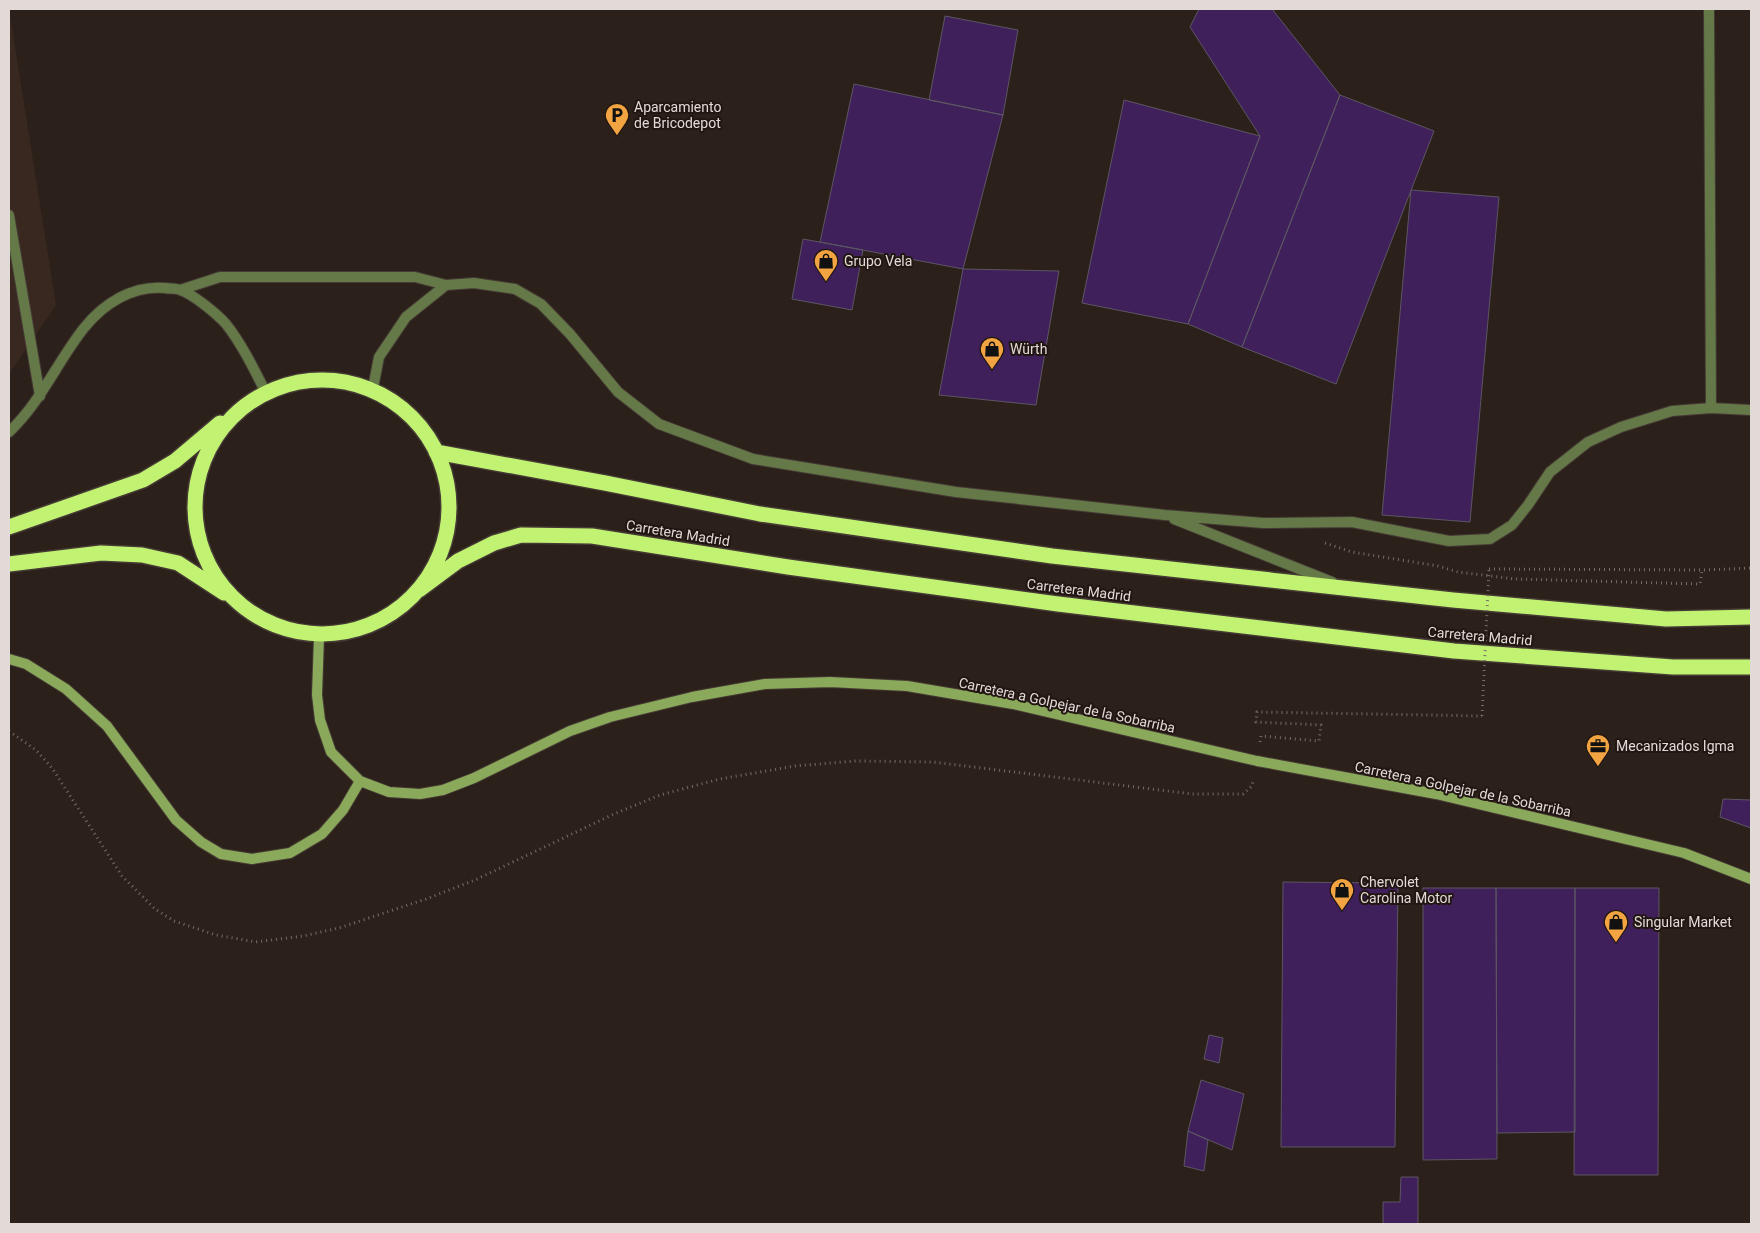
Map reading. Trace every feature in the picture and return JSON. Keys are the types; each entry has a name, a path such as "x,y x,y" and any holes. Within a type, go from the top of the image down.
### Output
{"highway":[{"path":"9,526 143,480 175,461 227,417 264,389 319,375 373,388 413,415 436,452 445,478 448,516 441,553 418,590 387,617 351,633 320,637 286,633 261,620 178,562 142,555 101,553 9,564"},
{"path":"227,417 203,460 195,513 206,560 231,598"},
{"path":"436,452 605,482 760,514 1052,556 1349,589 1666,619 1751,617"},
{"name":"Carretera Madrid","path":"418,590 458,561 494,543 521,535 592,536 788,567 1048,602 1454,651 1673,667 1751,667"}],"street":[{"name":"Carretera a Golpejar de la Sobarriba","path":"320,637 318,695 320,720 331,752 360,781 389,792 420,794 444,790 474,778 570,731 610,717 692,697 765,684 830,682 907,686 1013,704 1257,761 1436,794 1684,852 1751,879"},
{"path":"9,659 26,664 66,689 107,726 176,820 201,842 220,854 252,859 290,853 322,834 343,810 360,781"}],"lane":[{"path":"1709,9 1711,408"},
{"path":"9,215 40,396"},
{"path":"9,432 40,396 84,328 103,307 129,292 153,287 180,290 220,278 415,277 446,286 474,283 515,289 541,304 570,334 618,392 659,424 753,459 956,492 1165,515 1263,523 1352,522 1449,541 1490,539 1512,525 1550,472 1588,442 1621,427 1672,411 1711,408 1751,410"},
{"path":"373,388 379,357 406,317 446,286"},
{"path":"180,290 205,305 225,323 248,358 264,389"},
{"path":"1165,515 1349,589"}],"path":[{"path":"1316,540 1352,552 1438,566 1458,572 1515,579 1700,584 1702,570"},
{"path":"9,731 36,750 52,768 122,876 155,909 174,921 216,935 256,942 303,936 339,928 426,899 475,880 660,794 720,778 795,766 856,761 933,762 1192,794 1243,794 1252,786 1260,736 1320,741 1321,725 1256,722 1258,712 1482,716 1489,569 1702,570 1751,568"}],"shaded area":[{"path":"9,9 56,305 9,374"}],"building":[{"path":"1199,9 1272,9 1340,95 1242,347 1188,324 1260,136 1190,27"},
{"path":"945,16 1018,30 1003,115 929,100"},
{"path":"854,84 1003,115 963,269 820,242"},
{"path":"1340,95 1434,131 1336,384 1242,347"},
{"path":"1124,100 1260,136 1188,324 1082,303"},
{"path":"1411,190 1499,197 1470,522 1382,515"},
{"path":"803,239 863,250 852,310 792,299"},
{"path":"963,269 1059,271 1036,405 939,395"},
{"path":"1723,799 1751,800 1751,828 1720,817"},
{"path":"1283,882 1398,883 1395,1147 1281,1147"},
{"path":"1423,888 1496,888 1497,1159 1423,1160"},
{"path":"1496,888 1575,888 1575,1132 1497,1133"},
{"path":"1575,888 1659,888 1658,1175 1574,1175"},
{"path":"1209,1035 1223,1038 1219,1063 1204,1059"},
{"path":"1201,1080 1244,1094 1232,1150 1188,1131"},
{"path":"1188,1131 1208,1140 1204,1171 1184,1166"},
{"path":"1401,1177 1418,1177 1418,1224 1383,1224 1383,1202 1400,1202"}],"place":[{"name":"Aparcamiento de Bricodepot","path":"617,136"},
{"name":"Grupo Vela","path":"826,282"},
{"name":"Würth","path":"992,370"},
{"name":"Mecanizados Igma","path":"1598,767"},
{"name":"Chervolet Carolina Motor","path":"1342,911"},
{"name":"Singular Market","path":"1616,943"}]}
